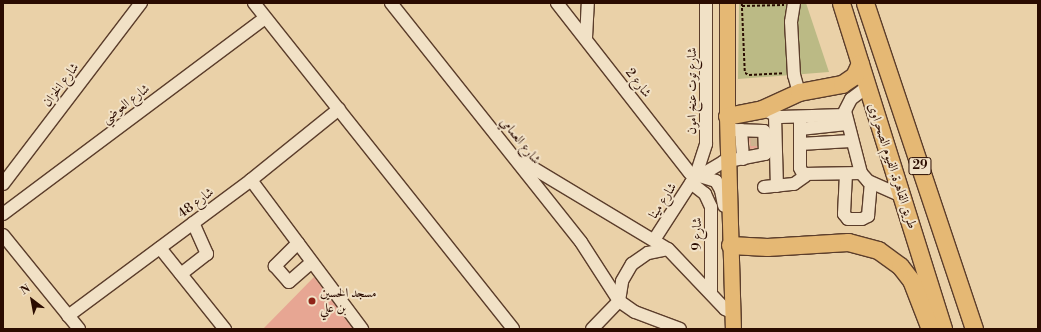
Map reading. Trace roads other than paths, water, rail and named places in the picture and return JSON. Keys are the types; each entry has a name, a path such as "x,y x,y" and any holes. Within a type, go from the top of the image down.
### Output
{"highway":[{"name":"طريق القاهرة, الفيوم الصحراوى","path":"841,3 943,329"},
{"name":"طريق القاهرة, الفيوم الصحراوى","path":"865,3 974,329"},
{"path":"743,129 799,92 846,82 854,76 860,63"},
{"path":"730,245 767,247 848,242 878,250 900,266 911,280 930,329"}],"main road":[{"path":"727,3 743,129 728,160 733,329"}],"street":[{"name":"شارع الخزان","path":"3,184 141,3"},
{"path":"254,3 513,329"},
{"name":"شارع العمامي","path":"391,3 516,158 581,242 619,301"},
{"name":"شارع 2","path":"557,3 586,38 695,179"},
{"path":"586,38 588,3"},
{"name":"شارع توت عنخ امون","path":"695,179 702,160 707,128 706,3"},
{"path":"794,4 791,19 794,73 799,92"},
{"name":"شارع العوضي","path":"3,214 266,18"},
{"path":"867,87 851,98 846,120 861,173 871,183 902,196"},
{"name":"شارع 48","path":"68,316 251,180 339,109"},
{"path":"777,186 769,112 800,123 846,120"},
{"path":"800,123 800,168 805,176"},
{"path":"695,179 728,160 751,156 766,152 766,136 764,131 743,129 751,156"},
{"path":"800,144 851,141"},
{"path":"516,158 668,249 725,309 733,313"},
{"path":"764,187 798,183 805,176 861,173"},
{"path":"846,174 844,214 848,219 862,219 868,216 871,183"},
{"path":"695,179 716,181 729,215"},
{"name":"شارع مينا","path":"654,240 695,179"},
{"name":"شارع 9","path":"695,179 711,207 711,293"},
{"path":"251,180 362,329"},
{"path":"181,274 208,254 193,223"},
{"path":"3,236 79,329"},
{"path":"298,243 275,266 289,282 312,262"},
{"path":"160,248 225,329"},
{"path":"592,329 619,301 622,281 632,264 648,253 668,249"},
{"path":"619,301 639,314 680,329"}],"tunnel":[{"path":"756,134 757,153"}],"place":[{"name":"مسجد الحسين بن علي","path":"312,301"}]}
